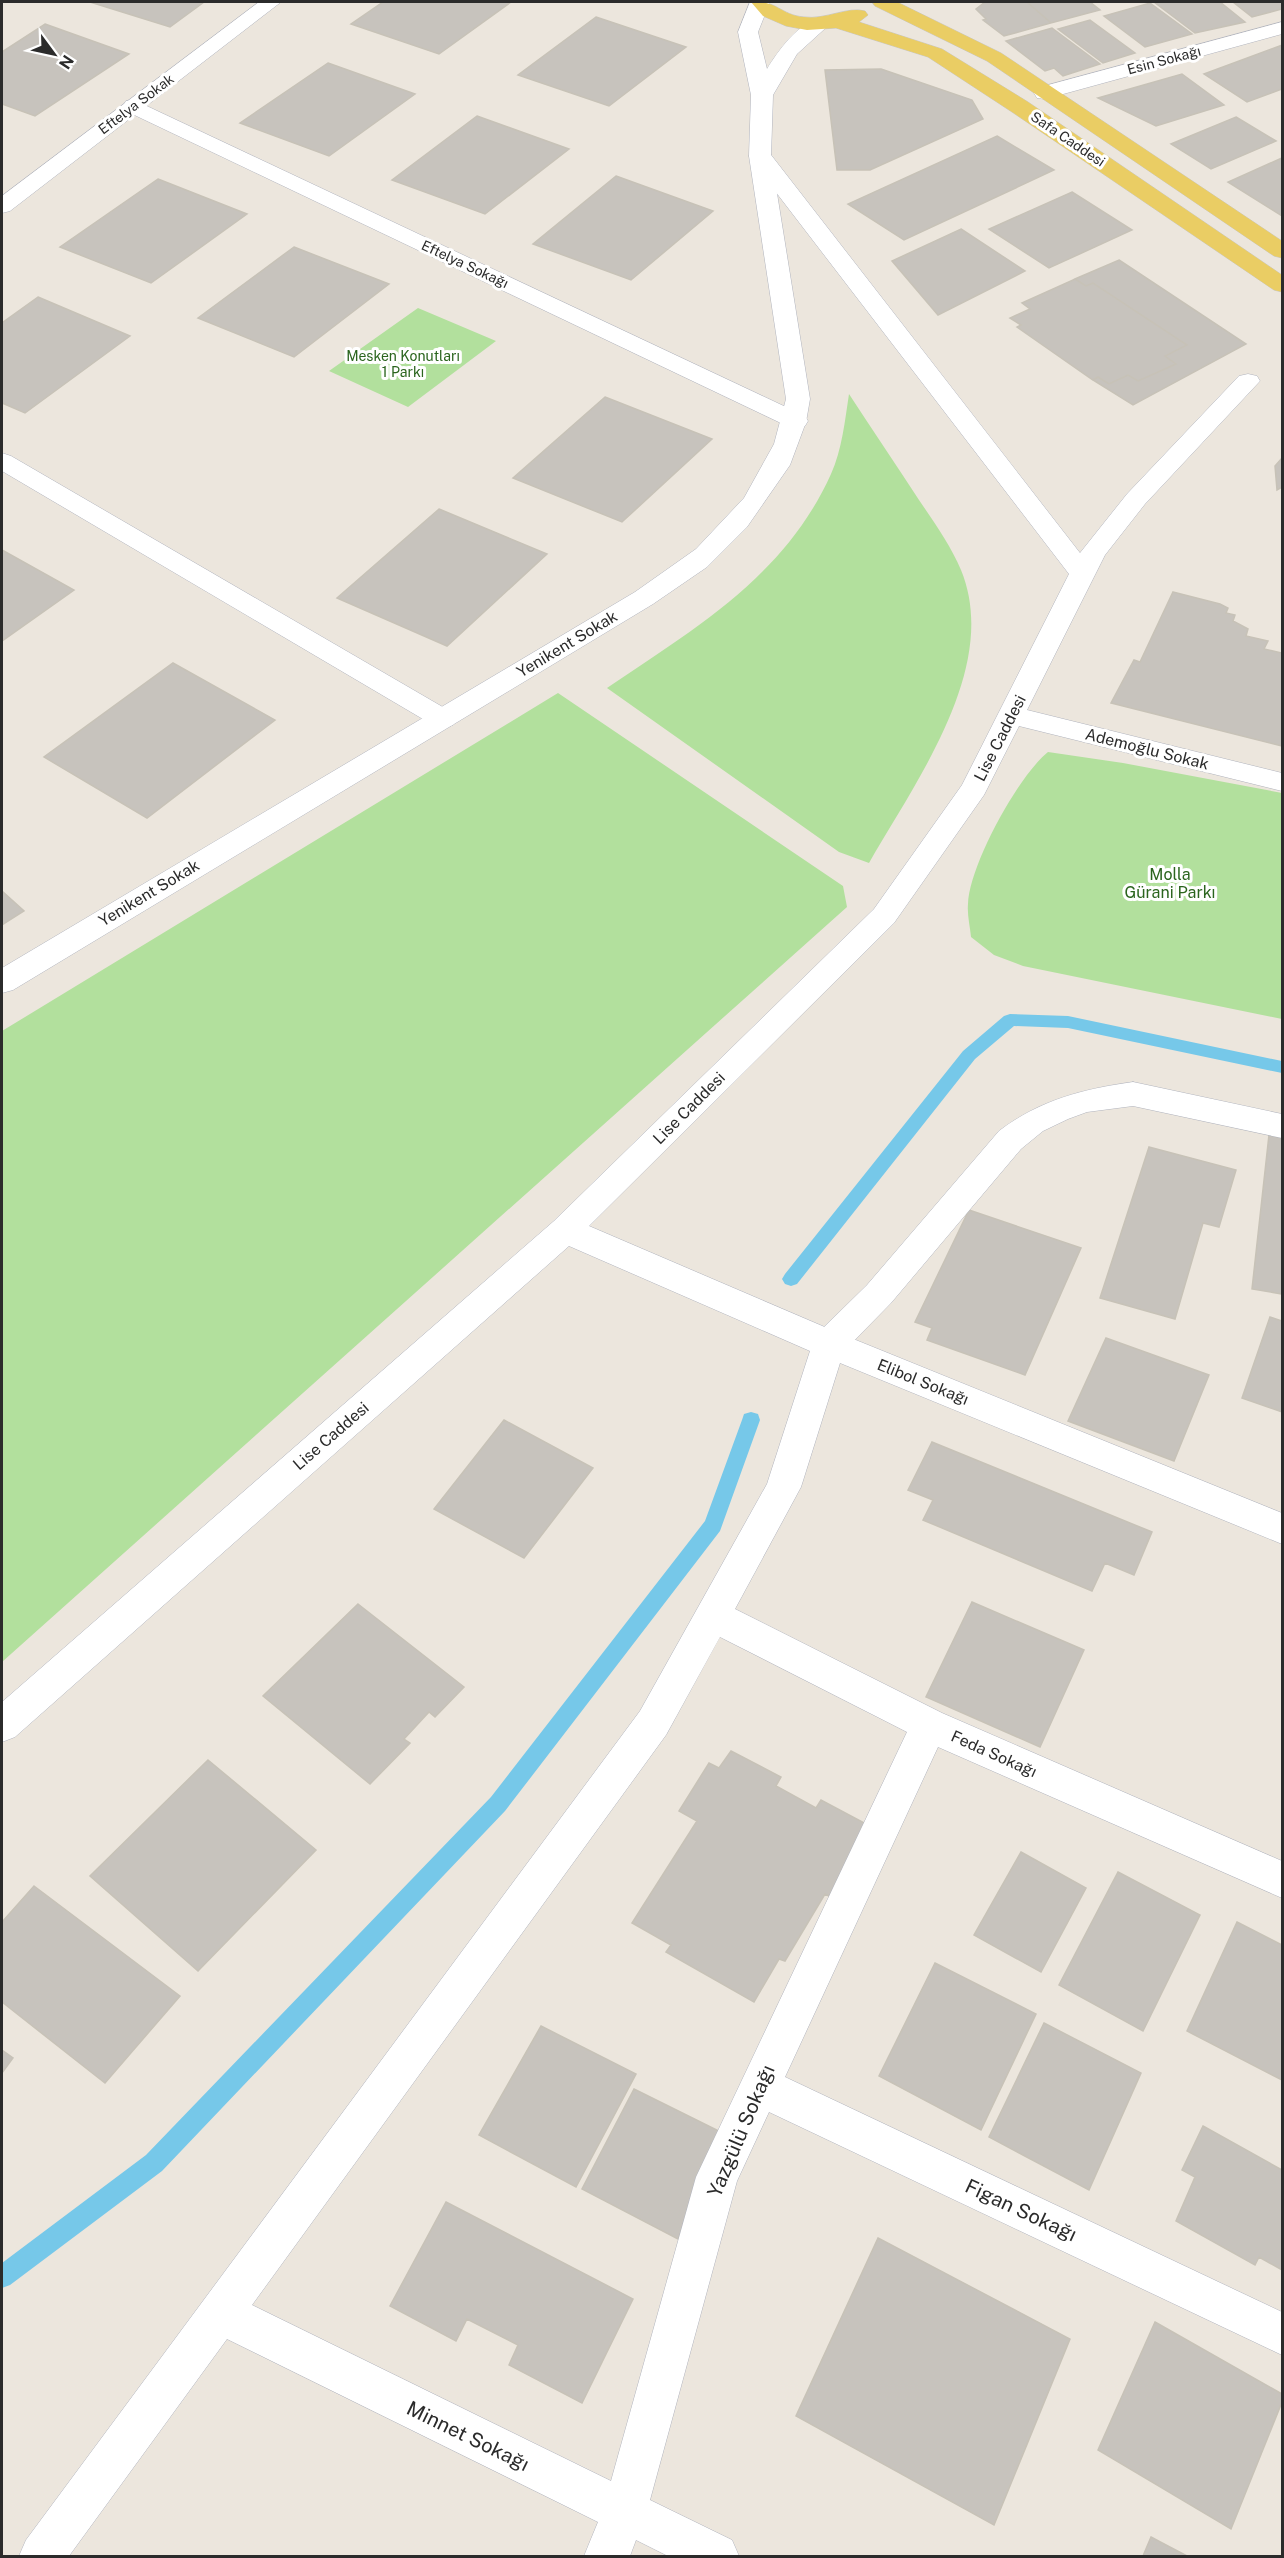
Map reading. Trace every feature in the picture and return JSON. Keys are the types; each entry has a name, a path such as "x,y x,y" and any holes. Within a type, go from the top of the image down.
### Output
{"main road":[{"name":"Safa Caddesi","path":"760,2 767,10 782,19 799,23 830,23 934,52 1020,107 1282,285"},
{"path":"830,23 859,15 873,2"},
{"name":"Safa Caddesi","path":"882,2 994,57 1044,93 1282,251"}],"street":[{"name":"Eftelya Sokak","path":"2,206 271,2"},
{"name":"Yenikent Sokak","path":"2,982 644,598 704,556 752,505 781,464 795,421 798,399 760,156 762,95 747,32 760,2"},
{"name":"Yenikent Sokak","path":"762,95 789,50 830,23"},
{"name":"Esin Sokağı","path":"1044,93 1282,28"},
{"name":"Eftelya Sokağı","path":"134,106 795,421"},
{"path":"760,156 1082,574"},
{"name":"Lise Caddesi","path":"2,1725 565,1230 884,916 974,788 1093,552 1136,499 1248,381"},
{"path":"2,461 442,719"},
{"name":"Ademoğlu Sokak","path":"1012,715 1282,782"},
{"path":"42,2556 653,1723 783,1487 829,1344 879,1294 1010,1140 1032,1123 1085,1101 1133,1095 1282,1126"},
{"name":"Elibol Sokağı","path":"565,1230 829,1344 1282,1529"},
{"name":"Feda Sokağı","path":"712,1615 929,1725 1282,1880"},
{"name":"Yazgülü Sokağı","path":"607,2556 624,2514 717,2177 929,1725"},
{"name":"Figan Sokağı","path":"759,2086 1282,2334"},
{"name":"Minnet Sokağı","path":"221,2313 624,2514 716,2556"}],"green space":[{"name":"Mesken Konutları 1 Parkı","path":"418,308 496,341 408,407 329,371"},
{"path":"849,394 947,543 961,570 970,607 970,645 962,684 929,760 869,863 839,852 607,688 673,644 735,597 789,542 812,510 835,465 843,435"},
{"path":"558,693 843,886 847,907 2,1662 2,1031"},
{"name":"Molla Gürani Parkı","path":"1048,752 1123,763 1282,793 1282,1019 1023,966 994,955 971,937 968,916 970,888 986,846 997,823 1023,781"}],"building":[{"path":"90,2 204,2 170,27"},
{"path":"383,2 511,2 439,54 351,24"},
{"path":"985,2 1027,2 1051,23 1004,36 983,20 986,19 976,9"},
{"path":"1027,2 1090,2 1100,10 1051,23"},
{"path":"1154,2 1220,2 1245,22 1195,33"},
{"path":"1233,2 1282,2 1282,9 1252,17"},
{"path":"1150,3 1192,34 1145,47 1104,16"},
{"path":"596,17 686,47 609,106 518,75"},
{"path":"1090,20 1135,53 1103,63 1058,29"},
{"path":"45,24 129,54 35,116 2,104 2,52"},
{"path":"1052,28 1100,64 1063,76 1054,68 1045,71 1006,41"},
{"path":"1282,45 1282,89 1247,102 1204,74"},
{"path":"328,63 415,94 329,156 240,123"},
{"path":"881,69 972,100 983,119 870,170 837,170 825,70"},
{"path":"1182,74 1224,105 1156,126 1098,98"},
{"path":"477,116 569,149 485,214 392,180"},
{"path":"1236,117 1276,141 1211,169 1171,144"},
{"path":"997,136 1054,170 904,240 848,204"},
{"path":"1282,158 1282,216 1228,182"},
{"path":"616,176 713,211 631,280 533,244"},
{"path":"158,179 247,214 151,283 60,247"},
{"path":"1072,192 1132,230 1049,268 989,229"},
{"path":"961,229 1025,271 938,315 892,261"},
{"path":"294,247 389,284 294,357 198,318"},
{"path":"1119,260 1246,344 1133,405 1093,380 1098,377 1109,384 1128,375 1138,381 1176,364 1165,356 1187,345 1093,283 1086,286 1075,279"},
{"path":"1075,279 1086,286 1093,283 1187,345 1165,356 1176,364 1138,381 1128,375 1109,384 1098,377 1093,380 1017,327 1021,325 1010,318 1030,309 1022,303"},
{"path":"38,297 130,336 25,413 2,403 2,323"},
{"path":"605,397 712,439 622,522 513,478"},
{"path":"1282,458 1282,487 1277,490 1275,466"},
{"path":"439,509 547,554 447,646 337,598"},
{"path":"2,550 74,590 2,641"},
{"path":"1173,592 1228,608 1226,613 1235,615 1233,621 1248,629 1246,636 1268,641 1264,649 1282,653 1282,746 1111,703 1134,660 1140,662"},
{"path":"173,663 275,720 147,818 44,757"},
{"path":"2,891 24,911 2,925"},
{"path":"1269,1135 1282,1138 1282,1294 1252,1289"},
{"path":"1149,1147 1236,1170 1219,1227 1203,1223 1175,1319 1100,1298"},
{"path":"969,1210 1081,1248 1025,1375 927,1340 932,1328 915,1322"},
{"path":"1270,1317 1282,1321 1282,1412 1242,1398"},
{"path":"1106,1338 1209,1375 1174,1461 1068,1421"},
{"path":"504,1420 593,1468 524,1558 434,1509"},
{"path":"932,1442 1152,1532 1134,1575 1105,1563 1092,1591 923,1520 933,1500 908,1490"},
{"path":"972,1602 1084,1650 1040,1747 926,1697"},
{"path":"358,1604 464,1687 435,1717 429,1712 404,1739 410,1743 370,1784 263,1696"},
{"path":"731,1751 781,1777 776,1786 816,1808 821,1800 870,1826 837,1900 825,1894 785,1961 779,1959 754,2002 666,1952 671,1945 632,1923 697,1821 679,1811 709,1763 719,1768"},
{"path":"208,1760 316,1850 198,1971 90,1876"},
{"path":"1021,1852 1086,1888 1041,1972 974,1935"},
{"path":"1118,1872 1200,1915 1143,2031 1059,1985"},
{"path":"34,1886 180,1996 105,2083 2,2002 2,1922"},
{"path":"1237,1922 1282,1945 1282,2080 1187,2031"},
{"path":"935,1963 1036,2014 981,2130 879,2076"},
{"path":"1044,2023 1141,2073 1089,2190 989,2137"},
{"path":"541,2026 636,2074 576,2187 479,2135"},
{"path":"2,2050 13,2058 2,2073"},
{"path":"634,2089 729,2136 678,2239 582,2189"},
{"path":"1203,2126 1282,2170 1282,2270 1259,2257 1255,2265 1176,2221 1195,2177 1182,2170"},
{"path":"446,2202 633,2299 582,2403 509,2365 518,2345 467,2319 456,2341 390,2306"},
{"path":"878,2238 1070,2339 994,2525 796,2416"},
{"path":"1155,2322 1282,2394 1282,2402 1231,2529 1098,2450"},
{"path":"1151,2537 1187,2556 1143,2556"}],"waterway":[{"path":"791,1279 969,1055 1010,1020 1068,1022 1282,1067"},
{"path":"2,2277 154,2163 498,1804 713,1525 751,1420"}]}
